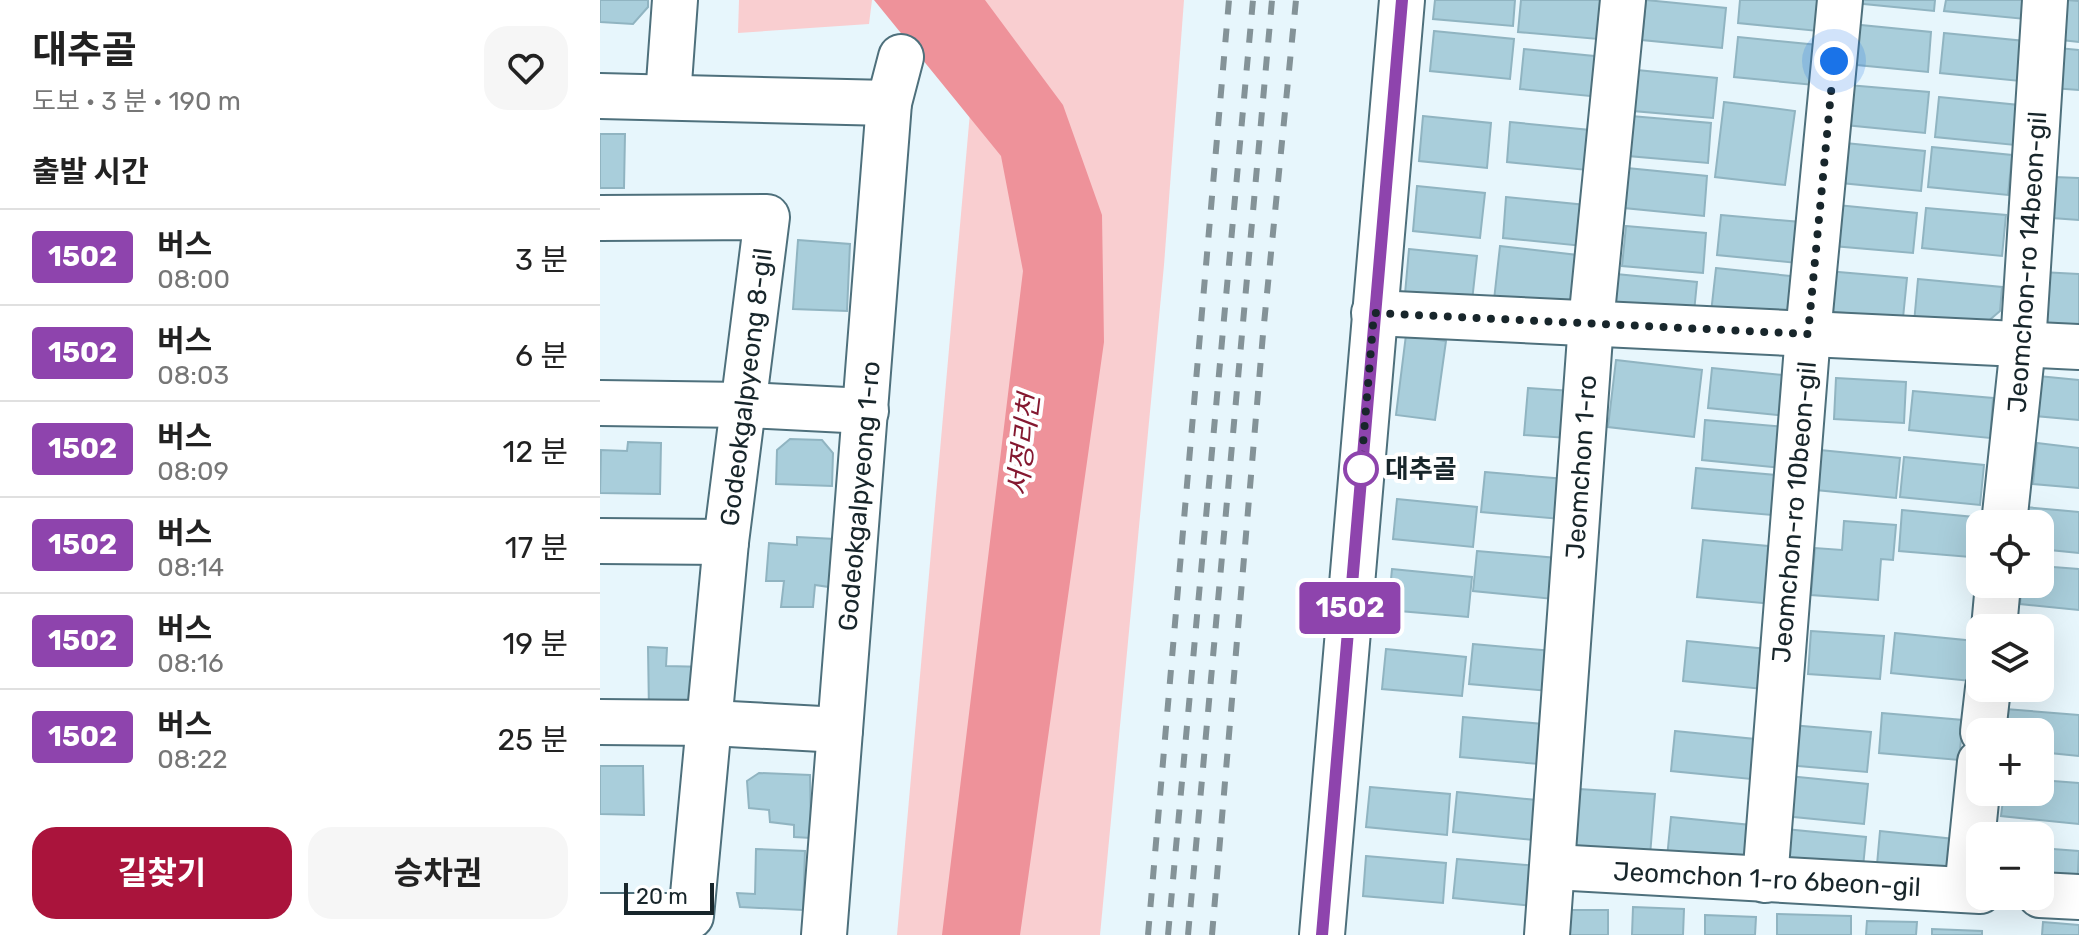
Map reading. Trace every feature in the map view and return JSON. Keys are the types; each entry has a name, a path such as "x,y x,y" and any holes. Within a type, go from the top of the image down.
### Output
{"street":[{"path":"668,97 675,0"},
{"path":"1322,935 1402,0"},
{"name":"Jeomchon 1-ro","path":"1547,935 1591,323 1623,0"},
{"name":"Jeomchon-ro 10beon-gil","path":"1765,880 1808,334 1840,0"},
{"name":"Jeomchon-ro 14beon-gil","path":"2005,510 2023,345 2045,0"},
{"name":"Godeokgalpyeong 1-ro","path":"824,935 889,103 901,57"},
{"path":"600,96 889,103"},
{"name":"Godeokgalpyeong 8-gil","path":"600,218 767,217 726,542 691,916 600,916"},
{"path":"1374,313 2079,347"},
{"path":"600,403 866,411"},
{"path":"600,541 726,542"},
{"path":"600,722 711,723 840,730"},
{"name":"Jeomchon 1-ro 6beon-gil","path":"1554,867 1966,891"},
{"path":"2054,896 2079,897"}],"shaded area":[{"path":"739,0 872,0 869,24 738,33"},
{"path":"980,0 1184,0 1164,265 1100,935 897,935"}],"water":[{"name":"서정리천","path":"874,0 985,0 1063,105 1102,215 1104,342 1020,935 942,935 1023,271 1001,156"}],"building":[{"path":"600,0 648,0 648,7 633,24 600,22"},
{"path":"1435,0 1515,0 1513,26 1433,19"},
{"path":"1521,0 1602,0 1598,39 1518,32"},
{"path":"1646,0 1726,8 1722,48 1642,40"},
{"path":"1740,0 1821,0 1818,31 1738,23"},
{"path":"1854,0 1935,0 1934,11 1854,3"},
{"path":"1946,0 2026,0 2025,19 1944,11"},
{"path":"2066,0 2079,1 2079,42 2062,40"},
{"path":"1851,24 1931,32 1928,72 1847,64"},
{"path":"1434,31 1514,39 1510,79 1430,71"},
{"path":"1944,33 2025,41 2020,81 1940,73"},
{"path":"1738,37 1818,45 1814,85 1734,77"},
{"path":"2058,48 2079,50 2079,90 2053,88"},
{"path":"1524,49 1604,57 1600,97 1520,89"},
{"path":"1637,70 1717,78 1713,118 1633,111"},
{"path":"1848,85 1929,92 1925,133 1845,125"},
{"path":"1939,97 2019,105 2015,145 1935,137"},
{"path":"1724,102 1795,111 1785,185 1715,177"},
{"path":"1423,116 1491,123 1487,168 1419,161"},
{"path":"1631,116 1711,123 1708,163 1628,156"},
{"path":"1510,122 1590,130 1587,170 1507,162"},
{"path":"600,134 625,134 624,188 600,188"},
{"path":"1845,143 1925,151 1921,191 1841,183"},
{"path":"1932,147 2012,155 2008,195 1928,187"},
{"path":"1627,168 1707,176 1704,216 1624,208"},
{"path":"2054,177 2079,178 2079,220 2052,218"},
{"path":"1417,186 1485,193 1480,238 1413,231"},
{"path":"1506,197 1586,205 1583,246 1503,238"},
{"path":"1837,205 1917,213 1913,253 1833,246"},
{"path":"1926,208 2006,215 2002,256 1922,248"},
{"path":"1721,215 1801,222 1797,263 1717,255"},
{"path":"1626,226 1706,233 1703,273 1622,266"},
{"path":"798,240 850,244 847,311 793,309"},
{"path":"1500,246 1586,256 1585,292 1563,314 1493,309"},
{"path":"1409,249 1477,256 1472,301 1405,294"},
{"path":"1716,268 1800,277 1798,301 1776,319 1711,313"},
{"path":"1827,271 1907,278 1903,318 1823,311"},
{"path":"2041,272 2079,274 2079,341 2047,339"},
{"path":"1616,274 1697,282 1693,322 1612,314"},
{"path":"1918,279 2002,287 2000,311 1978,330 1914,323"},
{"path":"1406,335 1446,341 1435,420 1396,415"},
{"path":"1616,360 1702,370 1694,437 1608,427"},
{"path":"1712,368 1792,376 1788,416 1708,408"},
{"path":"2038,376 2079,380 2079,420 2035,416"},
{"path":"1836,378 1906,382 1904,423 1834,419"},
{"path":"1528,388 1572,391 1568,438 1524,435"},
{"path":"1913,391 1993,398 1990,438 1909,430"},
{"path":"1705,420 1785,427 1782,468 1702,460"},
{"path":"790,439 822,440 833,453 832,486 776,484 777,450"},
{"path":"628,442 661,443 660,494 600,493 601,450 627,451"},
{"path":"2037,443 2079,448 2079,488 2033,484"},
{"path":"1820,450 1900,458 1896,498 1816,490"},
{"path":"1904,457 1984,465 1980,505 1900,497"},
{"path":"1696,468 1776,475 1772,515 1692,508"},
{"path":"1485,472 1565,479 1561,519 1481,512"},
{"path":"1397,499 1477,507 1473,547 1393,539"},
{"path":"2025,507 2079,512 2079,553 2054,550 2054,510 2025,510"},
{"path":"1902,510 1966,516 1966,557 1899,551"},
{"path":"1844,521 1896,525 1893,560 1881,559 1878,600 1811,595 1815,548 1842,550"},
{"path":"797,537 835,539 829,587 815,585 813,607 781,607 784,581 766,581 769,543 797,545"},
{"path":"1703,540 1779,547 1773,604 1697,597"},
{"path":"1477,551 1557,558 1553,599 1473,591"},
{"path":"2054,567 2079,569 2079,610 2020,604 2021,598 2054,598"},
{"path":"1392,569 1472,577 1468,617 1388,610"},
{"path":"1811,631 1884,636 1880,679 1808,674"},
{"path":"1895,633 1966,640 1966,680 1891,673"},
{"path":"1687,641 1767,649 1763,689 1683,681"},
{"path":"1473,644 1553,651 1549,691 1469,684"},
{"path":"648,647 667,648 666,666 708,667 691,713 649,712"},
{"path":"1386,649 1466,657 1462,696 1382,689"},
{"path":"2005,709 2079,715 2079,756 2054,753 2054,718 2004,718"},
{"path":"1882,713 1963,720 1959,760 1879,753"},
{"path":"1463,717 1543,724 1539,764 1460,757"},
{"path":"1791,725 1871,732 1867,772 1787,765"},
{"path":"1675,731 1755,739 1751,779 1671,771"},
{"path":"600,766 643,766 644,815 600,814"},
{"path":"759,773 810,775 811,838 794,837 794,825 770,822 769,810 749,808 747,781"},
{"path":"1788,776 1868,784 1864,824 1784,816"},
{"path":"2054,781 2079,783 2079,824 2001,816 2002,806 2054,806"},
{"path":"1370,787 1450,794 1447,835 1366,827"},
{"path":"1579,789 1655,794 1649,868 1573,851"},
{"path":"1457,792 1537,800 1533,840 1453,832"},
{"path":"1671,817 1751,825 1747,865 1667,858"},
{"path":"1785,829 1866,837 1862,877 1781,869"},
{"path":"1880,831 1954,839 1951,868 1876,876"},
{"path":"756,849 805,851 803,910 740,907 737,893 755,894"},
{"path":"2054,849 2079,851 2077,891 2054,889"},
{"path":"1366,856 1446,863 1443,903 1363,896"},
{"path":"1457,859 1537,866 1533,906 1453,898"},
{"path":"1633,907 1684,909 1683,935 1632,935"},
{"path":"1567,910 1608,910 1608,935 1567,935"},
{"path":"1777,914 1851,916 1851,935 1777,935"},
{"path":"1705,915 1756,917 1755,935 1705,935"},
{"path":"1867,921 1917,922 1916,935 1866,935"},
{"path":"2043,922 2079,925 2079,935 2042,935"},
{"path":"1932,929 1982,931 1982,935 1932,935"}],"railway":[{"path":"1148,935 1229,0"},
{"path":"1168,935 1253,0"},
{"path":"1188,935 1272,0"},
{"path":"1212,935 1263,334 1296,0"}],"bus line":[{"name":"1502","path":"1322,935 1402,0"}],"place":[{"name":"대추골","path":"1361,469"}],"route":[{"path":"1361,469 1374,313 1808,334 1834,61"}]}
